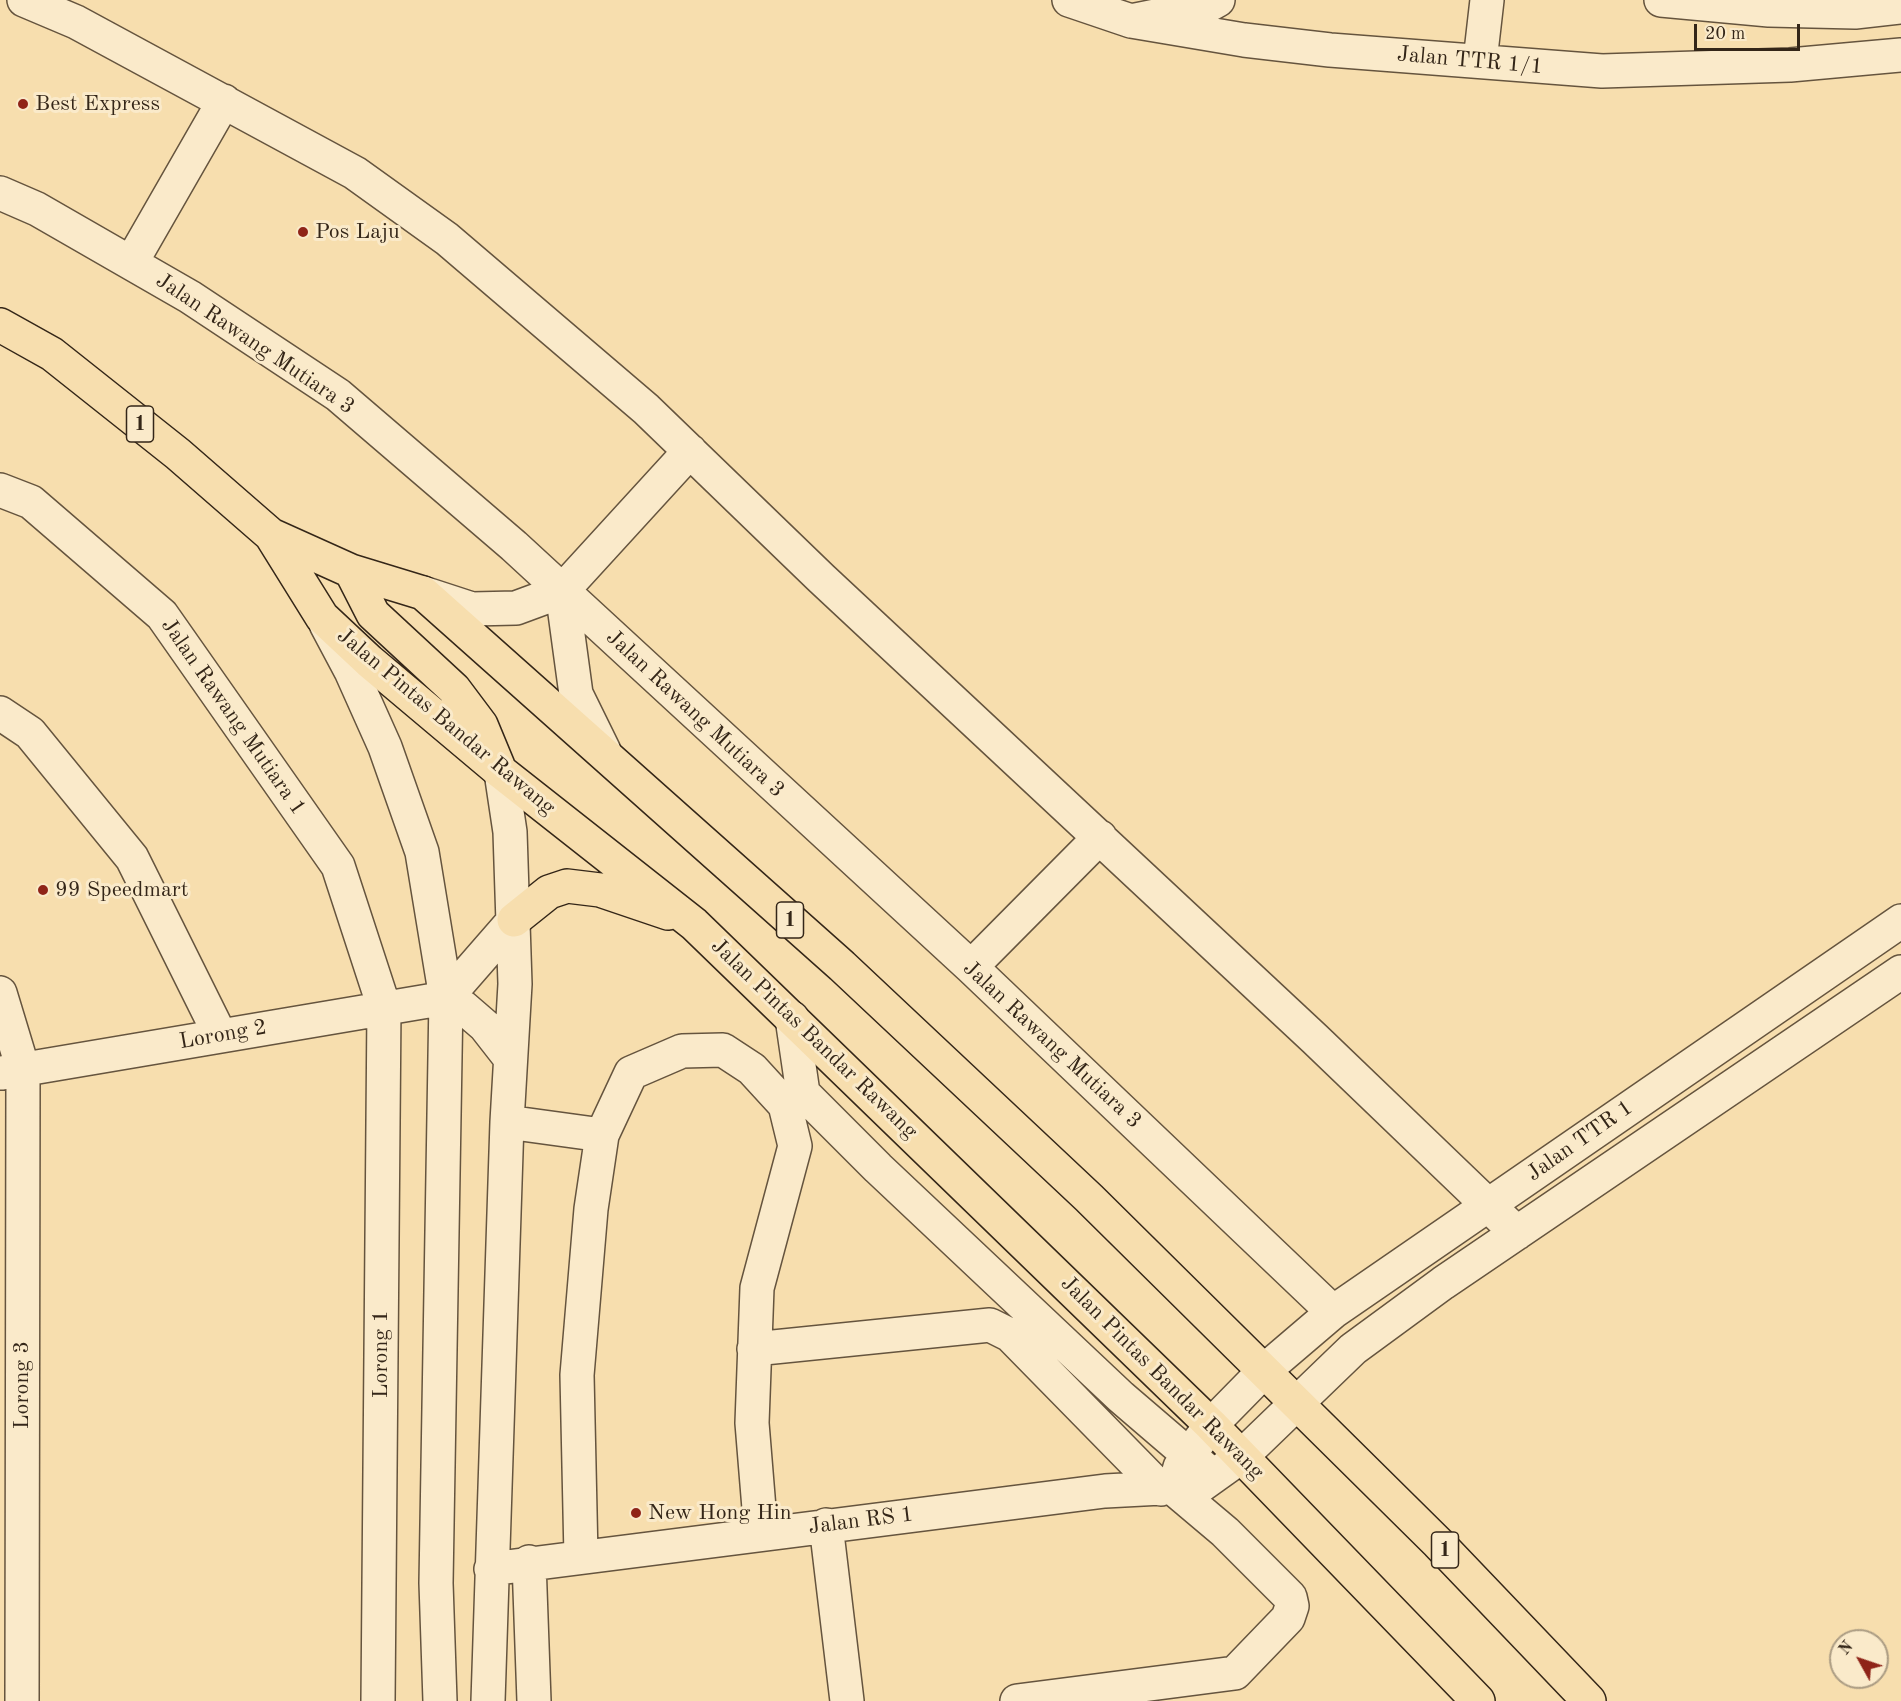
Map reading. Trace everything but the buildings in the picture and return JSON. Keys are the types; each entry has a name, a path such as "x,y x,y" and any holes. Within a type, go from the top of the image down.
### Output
{"main road":[{"name":"1","path":"0,325 52,354 178,454 272,535 351,571 423,593 604,751 867,990 1089,1198 1298,1402 1438,1543 1589,1701"},
{"name":"Jalan Pintas Bandar Rawang","path":"272,535 322,617 369,661 501,772 694,924 1211,1425 1478,1701"},
{"path":"351,571 373,614 454,689 474,716 501,772"},
{"path":"514,920 549,892 567,886 584,886 662,910 694,924"}],"street":[{"path":"24,0 76,22 355,173 447,239 646,409 821,578 1100,837 1517,1233"},
{"name":"Jalan TTR 1/1","path":"1069,0 1131,21 1244,40 1602,71 1790,65 1896,55"},
{"path":"1131,21 1209,5 1218,0"},
{"path":"1480,61 1487,0"},
{"path":"1661,0 1769,10 1855,12 1892,8 1896,55"},
{"path":"131,263 224,101"},
{"name":"Jalan Rawang Mutiara 3","path":"0,193 37,209 190,297 338,395 562,591 971,967 1333,1312"},
{"path":"423,593 472,609 516,608 562,591 690,452"},
{"name":"Jalan Rawang Mutiara 1","path":"0,490 32,502 162,615 338,866 384,1007"},
{"path":"562,591 576,694 604,751"},
{"path":"322,617 351,671 385,747 422,852 446,998 436,1583 440,1701"},
{"path":"0,713 30,733 132,858 220,1035"},
{"path":"488,1701 507,1122 515,984 510,832 501,772"},
{"path":"971,967 1100,837"},
{"path":"446,998 514,920"},
{"name":"Jalan TTR 1","path":"1167,1489 1188,1454 1211,1425 1265,1370 1333,1312 1901,921"},
{"name":"Jalan TTR 1","path":"1242,1456 1353,1349 1517,1233 1901,972"},
{"name":"Lorong 3","path":"0,993 11,1071 11,1429 22,1701"},
{"path":"446,998 463,1007 485,1026 510,1058"},
{"name":"Lorong 2","path":"11,1071 446,998"},
{"name":"Lorong 1","path":"378,1701 384,1007"},
{"path":"792,1018 803,1092 1019,1302 1121,1397 1214,1476"},
{"path":"581,1557 577,1376 591,1209 602,1136 631,1073 682,1051 723,1050 752,1069 785,1105 795,1146 757,1288 752,1423 761,1533"},
{"path":"507,1122 602,1136"},
{"path":"754,1348 990,1325 1010,1335 1167,1489 1225,1532 1290,1597 1292,1606 1288,1618 1235,1673 1017,1701"},
{"name":"Jalan RS 1","path":"491,1569 530,1562 1105,1491 1200,1486 1242,1456"},
{"path":"826,1525 847,1701"},
{"path":"530,1562 534,1701"}],"place":[{"name":"Best Express","path":"23,104"},
{"name":"Pos Laju","path":"303,232"},
{"name":"99 Speedmart","path":"43,890"},
{"name":"New Hong Hin","path":"636,1513"}]}
